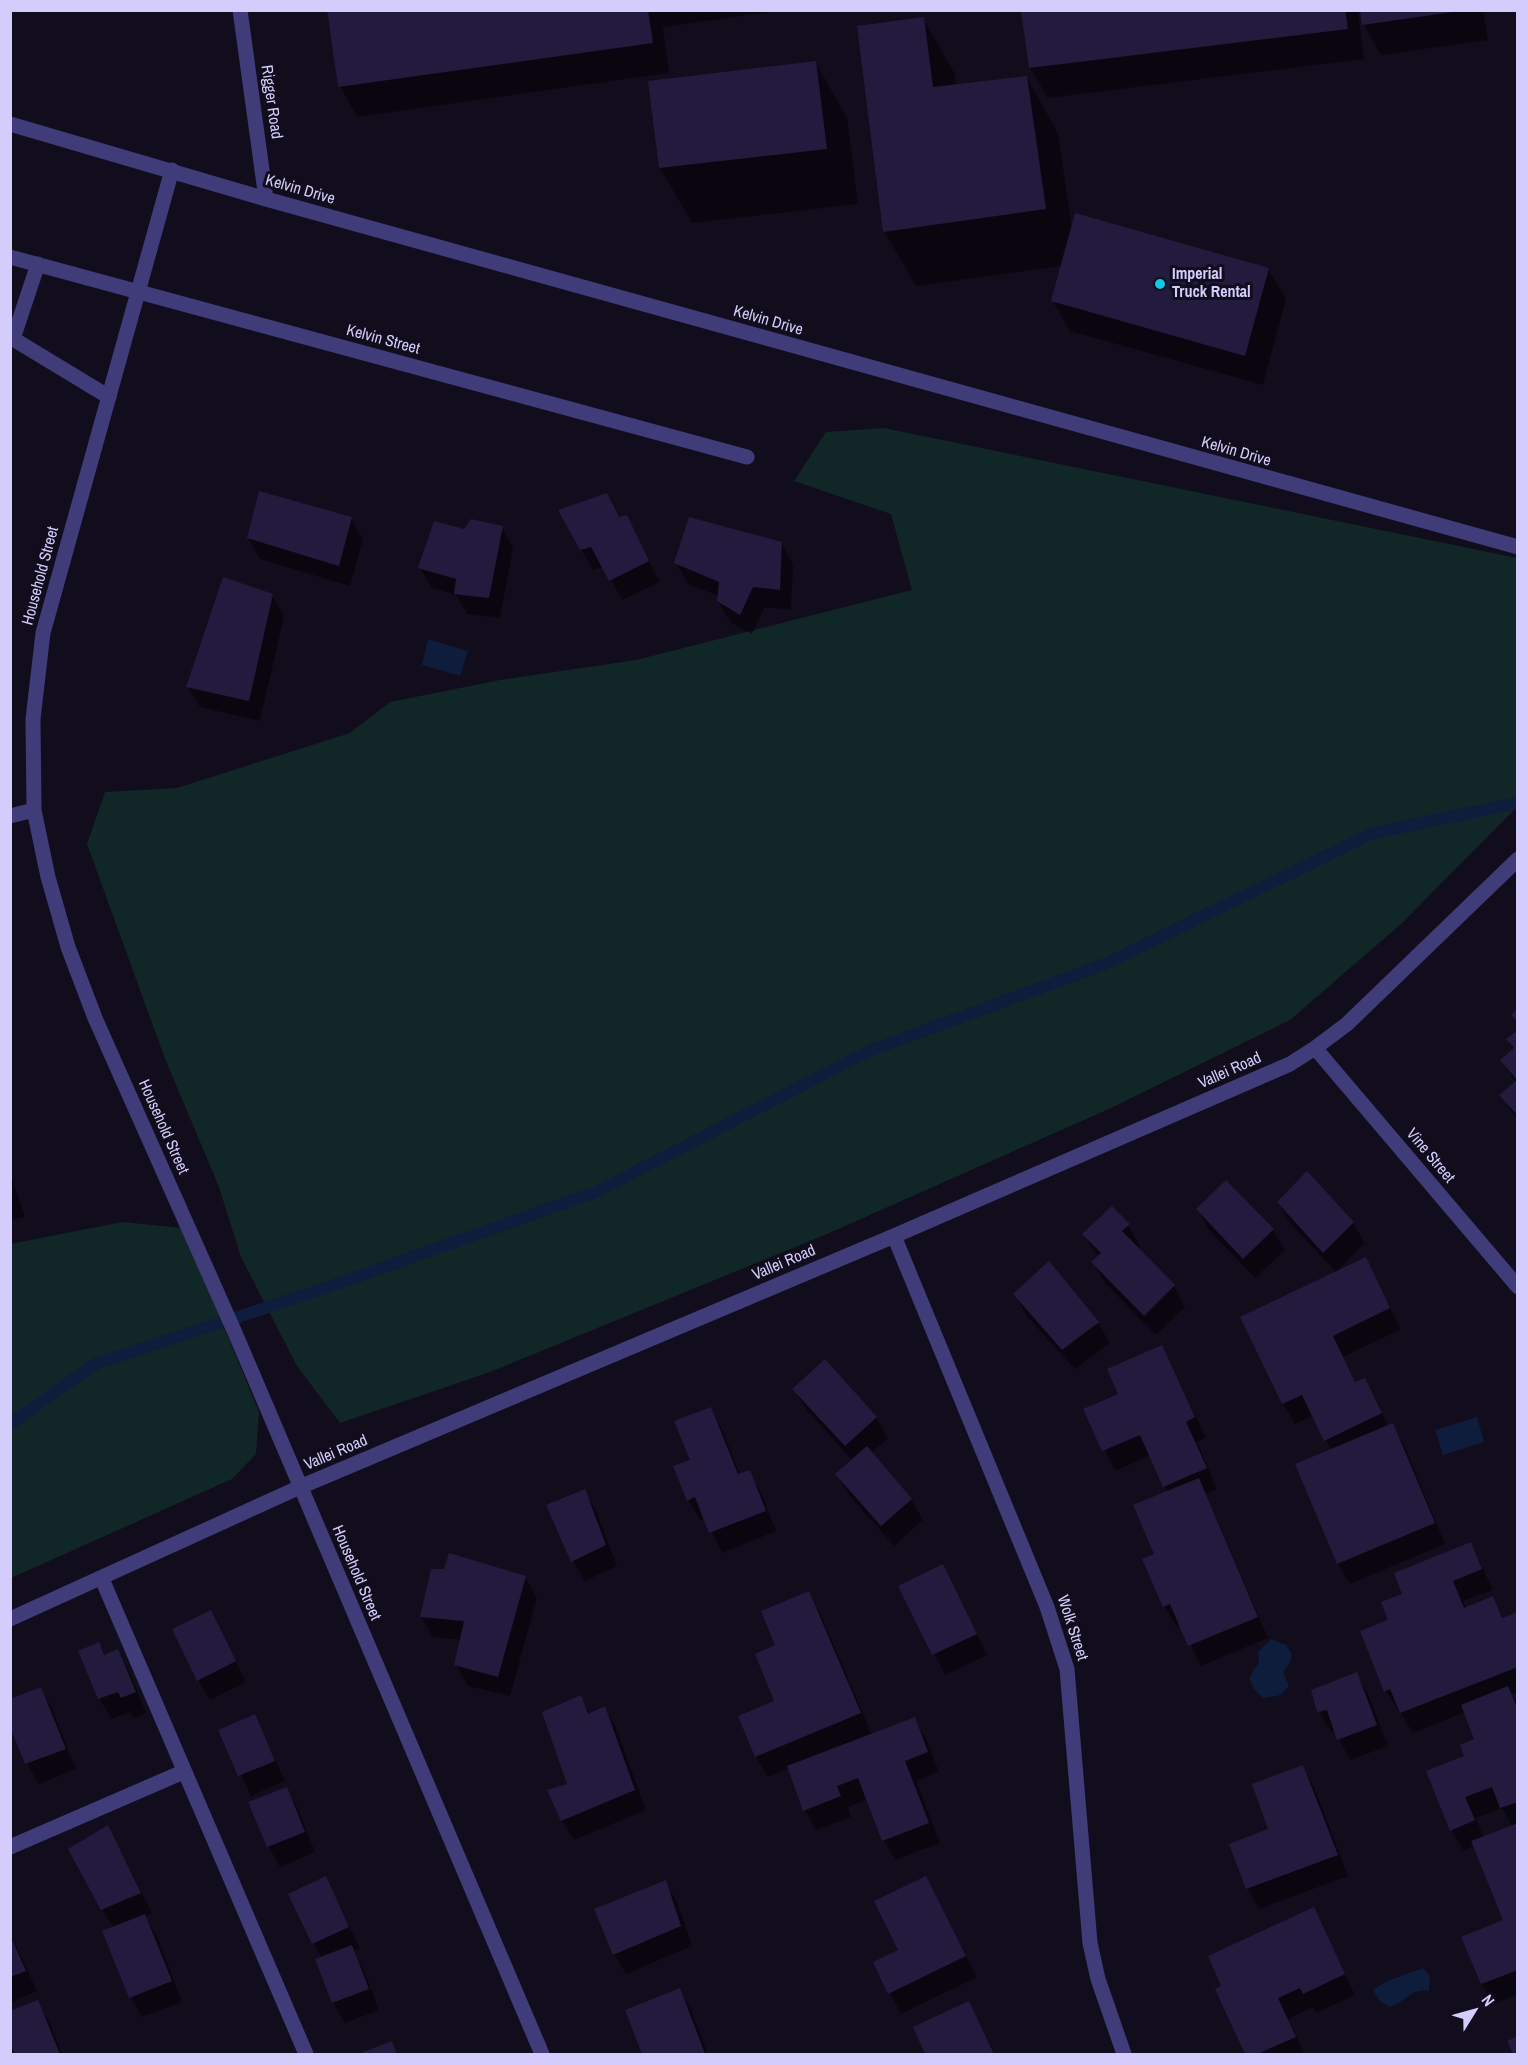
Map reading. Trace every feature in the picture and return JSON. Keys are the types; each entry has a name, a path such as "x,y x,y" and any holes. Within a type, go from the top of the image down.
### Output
{"street":[{"name":"Rigger Road","path":"240,10 266,199"},
{"name":"Kelvin Drive","path":"10,124 266,199 1518,548"},
{"name":"Household Street","path":"172,170 44,633 33,719 34,810 48,877 72,957 94,1018 236,1335 542,2055"},
{"name":"Kelvin Street","path":"10,257 747,457"},
{"path":"38,264 12,338 108,397"},
{"path":"10,816 34,810"},
{"name":"Vallei Road","path":"10,1619 300,1488 894,1236 1253,1080 1316,1048 1347,1024 1518,859"},
{"name":"Vine Street","path":"1316,1048 1518,1287"},
{"name":"Wolk Street","path":"894,1236 1047,1607 1067,1669 1090,1943 1098,1979 1124,2055"},
{"path":"102,1579 306,2055"},
{"path":"10,1847 183,1772"}],"green space":[{"path":"884,428 1517,558 1517,807 1401,924 1290,1020 1111,1108 827,1234 490,1372 340,1423 297,1366 241,1257 219,1187 164,1056 87,844 105,792 177,788 350,733 390,702 500,680 636,660 912,590 891,514 794,481 826,432"},
{"path":"122,1222 183,1228 259,1412 256,1454 232,1479 11,1578 11,1244"}],"water":[{"path":"428,639 468,651 460,676 422,665"},
{"path":"1477,1417 1484,1442 1443,1455 1435,1430"},
{"path":"1271,1639 1286,1645 1292,1654 1290,1663 1283,1672 1289,1686 1281,1695 1263,1698 1254,1689 1249,1678 1259,1662 1258,1652"},
{"path":"1423,1968 1430,1976 1429,1991 1411,1994 1400,2003 1389,2007 1379,2000 1373,1990 1390,1980"}],"building":[{"path":"327,10 648,10 653,43 338,87"},
{"path":"1035,10 1345,10 1348,29 1029,68 1021,12"},
{"path":"1360,10 1453,10 1453,12 1362,25"},
{"path":"924,17 933,87 1027,76 1046,209 883,232 857,26"},
{"path":"816,61 827,149 659,168 648,81"},
{"name":"Imperial Truck Rental","path":"1075,213 1269,268 1245,356 1051,301"},
{"path":"259,491 352,517 339,566 247,538"},
{"path":"607,493 619,517 627,515 649,561 609,581 591,547 580,550 558,510"},
{"path":"689,517 782,542 780,590 753,587 740,615 717,601 719,582 674,563"},
{"path":"471,519 503,526 489,598 454,594 456,579 418,568 434,521 464,529"},
{"path":"223,577 273,594 249,701 186,687"},
{"path":"1518,1009 1518,1022 1511,1015"},
{"path":"1518,1030 1518,1116 1499,1095 1517,1080 1500,1060 1514,1048 1506,1039"},
{"path":"1307,1171 1354,1222 1323,1253 1277,1202"},
{"path":"1226,1180 1274,1229 1243,1259 1196,1209"},
{"path":"1112,1206 1130,1224 1122,1231 1175,1285 1144,1316 1091,1262 1101,1253 1082,1234"},
{"path":"1366,1257 1390,1308 1333,1336 1355,1382 1365,1378 1382,1413 1324,1441 1302,1395 1282,1404 1240,1317"},
{"path":"1049,1261 1099,1322 1062,1350 1013,1294"},
{"path":"1162,1345 1195,1417 1186,1422 1207,1468 1163,1487 1140,1435 1102,1451 1083,1409 1118,1394 1107,1369"},
{"path":"825,1359 877,1417 845,1446 792,1389"},
{"path":"711,1407 738,1474 750,1470 766,1511 709,1533 695,1497 687,1501 673,1466 690,1460 674,1421"},
{"path":"1393,1423 1435,1523 1337,1564 1295,1464"},
{"path":"867,1446 912,1499 881,1526 835,1474"},
{"path":"1199,1478 1258,1617 1188,1646 1170,1604 1163,1607 1142,1559 1154,1554 1133,1505"},
{"path":"585,1489 606,1545 571,1562 546,1505"},
{"path":"1471,1542 1482,1569 1453,1581 1464,1608 1493,1596 1502,1618 1518,1612 1518,1667 1400,1713 1390,1689 1384,1692 1360,1631 1388,1620 1381,1602 1402,1594 1394,1573"},
{"path":"449,1553 526,1576 498,1677 454,1665 464,1621 420,1617 431,1569 444,1569"},
{"path":"943,1564 977,1634 932,1655 898,1586"},
{"path":"809,1591 861,1713 755,1757 738,1716 774,1701 755,1654 775,1645 761,1611"},
{"path":"211,1610 236,1661 197,1681 172,1629"},
{"path":"99,1642 104,1655 118,1649 136,1692 121,1698 118,1692 98,1699 78,1651"},
{"path":"1357,1672 1377,1725 1337,1740 1327,1710 1317,1712 1311,1690"},
{"path":"1508,1686 1518,1710 1518,1802 1500,1808 1492,1787 1465,1797 1475,1820 1450,1831 1426,1771 1464,1756 1460,1745 1474,1739 1461,1705"},
{"path":"41,1687 66,1749 25,1764 10,1727 10,1699"},
{"path":"581,1695 588,1714 605,1706 635,1790 561,1821 547,1790 567,1784 542,1712"},
{"path":"255,1714 275,1761 238,1776 218,1730"},
{"path":"915,1717 928,1752 905,1761 929,1823 882,1841 858,1778 837,1786 841,1796 803,1811 787,1766"},
{"path":"1303,1765 1338,1855 1246,1889 1229,1844 1268,1829 1252,1784"},
{"path":"287,1787 305,1832 267,1847 248,1802"},
{"path":"1518,1823 1518,1970 1481,1984 1461,1937 1503,1920 1471,1841"},
{"path":"108,1825 141,1893 101,1910 68,1849"},
{"path":"326,1876 349,1927 312,1944 288,1894"},
{"path":"926,1876 966,1956 888,1994 873,1962 898,1950 874,1901"},
{"path":"666,1880 681,1926 613,1955 594,1909"},
{"path":"1314,1907 1345,1974 1303,1994 1300,1988 1278,1998 1296,2037 1257,2054 1245,2054 1215,1989 1221,1986 1208,1956"},
{"path":"145,1914 172,1981 129,1998 102,1931"},
{"path":"10,1935 26,1971 10,1977"},
{"path":"352,1945 369,1989 332,2003 315,1959"},
{"path":"680,1988 705,2054 642,2054 625,2010"},
{"path":"38,2000 60,2054 15,2054 10,2044 10,2011"},
{"path":"969,2001 994,2054 925,2054 913,2027"},
{"path":"1518,2036 1518,2054 1513,2054 1507,2041"},
{"path":"392,2041 397,2054 358,2054"}],"waterway":[{"path":"10,1424 97,1363 311,1293 596,1192 869,1051 1105,964 1373,833 1518,803"}],"place":[{"name":"Imperial Truck Rental","path":"1160,284"}]}
